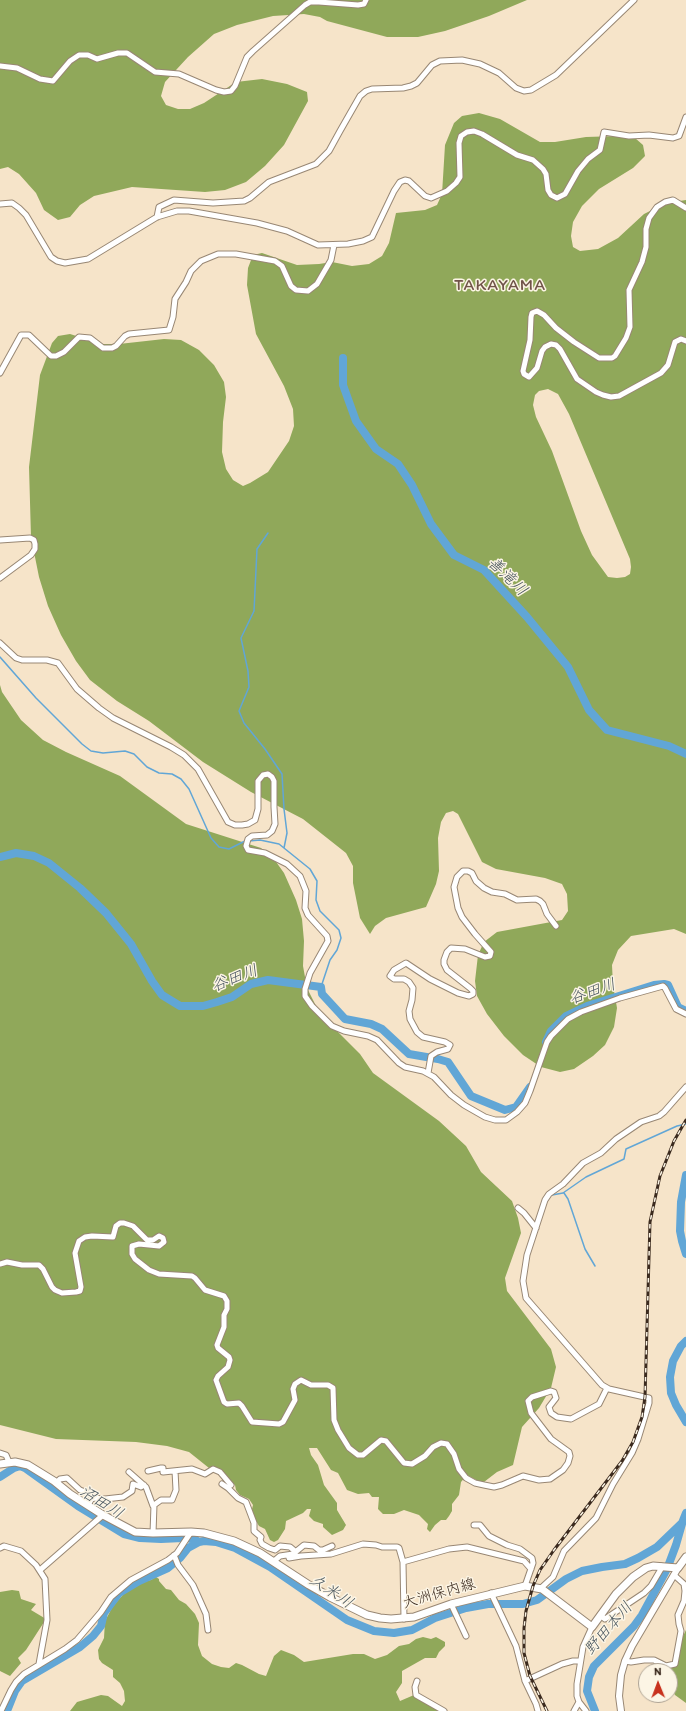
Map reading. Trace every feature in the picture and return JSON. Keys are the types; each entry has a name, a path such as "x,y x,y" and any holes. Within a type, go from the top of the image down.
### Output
{"main road":[{"name":"大洲保内線","path":"0,1464 20,1462 28,1465 90,1502 102,1516 135,1532 204,1533 234,1541 260,1553 309,1585 367,1615 380,1618 404,1619 525,1586 541,1589"},
{"path":"541,1589 592,1627 616,1594 633,1577 646,1568 680,1566 686,1556"}],"street":[{"path":"0,66 17,68 40,79 53,81 70,61 79,54 88,55 97,59 118,53 127,53 155,72 179,74 224,92 235,86 247,57 305,5 310,2 358,5 364,4 366,0"},
{"path":"157,217 159,207 174,200 219,203 244,201 250,198 269,182 316,164 324,158 329,151 360,96 366,91 372,89 404,88 411,86 417,83 432,65 440,61 462,60 480,64 499,73 516,88 524,91 531,90 556,75 634,0"},
{"path":"0,204 12,203 26,214 51,257 57,261 65,263 88,259 97,255 139,226 157,217 177,211 201,213 257,223 288,231 318,245 334,245 363,241 372,237 400,182 405,180 409,181 425,196 431,198 447,191 460,177 459,143 461,136 467,132 474,131 482,134 516,155 533,160 543,169 546,174 548,190 551,195 557,198 565,194 578,171 588,159 600,150 604,132 629,136 649,135 673,138 679,136 686,117"},
{"path":"686,208 673,200 665,202 657,207 649,218 646,229 646,247 642,262 629,290 630,327 624,344 615,356 612,358 599,358 556,328 544,315 537,311 532,313 531,317 531,335 523,371 527,377 529,377 537,368 542,351 545,347 551,344 556,345 578,379 596,392 603,395 611,397 619,396 660,374 668,365 675,342 681,339 686,341"},
{"path":"0,373 21,335 29,335 51,356 56,356 64,352 79,338 90,338 103,348 112,348 129,334 169,330 174,317 175,299 191,271 200,261 218,254 236,254 275,261 282,266 291,286 296,290 308,291 317,284 331,260 334,245"},
{"path":"0,540 30,538 34,540 35,549 31,555 0,578"},
{"path":"0,643 16,658 22,660 48,660 58,663 78,689 99,708 113,718 184,755 198,769 228,822 235,825 242,825 248,824 255,820 258,809 258,781 263,775 268,774 272,777 274,781 274,807 276,824 272,831 267,835 252,836 248,838 246,846 248,850 265,853 287,864 300,876 306,891 305,908 327,936 328,941 310,973 305,989 305,996 312,1006 332,1026 344,1032 368,1036 376,1040 399,1063 405,1067 428,1073 434,1077 451,1096 464,1105 495,1120 506,1120 517,1112 525,1103 551,1036 568,1019 581,1012 620,998 663,986 676,1009 686,1014"},
{"path":"428,1073 431,1056 437,1052 448,1049 450,1045 423,1037 417,1032 410,1018 409,1011 413,988 409,982 404,979 394,979 390,976 394,970 406,964 430,979 458,993 469,996 473,994 473,991 447,970 444,964 447,952 451,948 464,949 485,957 490,956 491,952 462,917 458,908 454,887 457,877 463,871 468,871 472,873 476,881 484,888 492,892 505,894 517,900 536,899 543,904 547,914 556,926"},
{"path":"541,1589 553,1577 564,1551 596,1518 602,1508 613,1484 632,1453 646,1414 649,1398 607,1388 602,1385 526,1298 523,1281 527,1255 549,1194 563,1184 583,1164 601,1153 616,1139 641,1122 659,1116 686,1087"},
{"path":"518,1208 536,1228"},
{"path":"0,1264 7,1262 39,1266 43,1269 55,1290 62,1292 76,1292 80,1291 80,1287 75,1253 79,1242 85,1237 113,1237 116,1226 120,1223 133,1226 146,1240 153,1240 159,1236 163,1238 164,1242 159,1246 139,1244 132,1246 132,1254 135,1259 149,1270 159,1274 192,1276 205,1290 224,1296 227,1302 228,1306 224,1315 224,1327 217,1345 218,1348 229,1357 230,1360 228,1367 218,1376 216,1380 224,1402 227,1404 239,1403 252,1422 279,1424 283,1422 295,1400 293,1389 295,1384 301,1380 311,1385 328,1385 333,1388 334,1420 338,1430 349,1448 358,1455 363,1455 381,1440 386,1441 404,1463 412,1464 425,1456 433,1447 440,1443 446,1444 454,1454 459,1469 466,1478 475,1483 484,1485 494,1487 523,1476 538,1480 550,1479 563,1470 568,1463 570,1456 569,1452 551,1439 531,1413 528,1401 532,1396 551,1391 554,1392 556,1398 550,1407 551,1413 557,1417 571,1419 599,1404 607,1388"},
{"path":"0,1453 6,1455 9,1462"},
{"path":"148,1471 163,1468 163,1472 192,1469 205,1474 212,1469 223,1475 231,1485"},
{"path":"153,1506 156,1502 161,1500 172,1500 176,1490 175,1471"},
{"path":"130,1472 144,1485 153,1506 153,1533"},
{"path":"56,1483 60,1479 67,1478 80,1490 91,1494 90,1502 123,1497 132,1491 133,1484 141,1487 144,1485"},
{"path":"222,1484 238,1498 246,1502 254,1523 254,1530 261,1537 260,1540 262,1544 275,1550 280,1546 290,1547 296,1552"},
{"path":"40,1570 102,1516"},
{"path":"474,1525 480,1525 490,1536 498,1541 526,1552 532,1558 533,1563 525,1586"},
{"path":"1,1711 16,1682 24,1674 77,1640 101,1612 111,1597 130,1580 174,1556 191,1533"},
{"path":"289,1558 331,1554 353,1546 369,1544 382,1547 399,1548 403,1562 404,1619"},
{"path":"274,1561 280,1556 291,1555 304,1545 314,1546 319,1550 332,1546"},
{"path":"0,1548 4,1546 21,1551 31,1559 45,1579 47,1620 39,1664"},
{"path":"403,1562 449,1549 467,1548 524,1561 531,1570"},
{"path":"174,1556 178,1565 193,1585 206,1614 208,1630"},
{"path":"600,1615 605,1618 644,1593 651,1586 662,1566"},
{"path":"621,1711 619,1696 621,1675 625,1661 632,1646 680,1566"},
{"path":"625,1661 649,1660 666,1666 675,1664 681,1631 678,1615 684,1600 685,1591 684,1584 674,1575"},
{"path":"492,1595 516,1646 525,1681 538,1711"},
{"path":"451,1605 466,1636"},
{"path":"586,1711 579,1702 576,1690 583,1647 592,1627"},
{"path":"525,1681 562,1664 573,1660 580,1661"},
{"path":"418,1681 416,1696 444,1711"},
{"path":"574,1711 579,1702"}],"green space":[{"path":"0,0 527,0 489,16 445,31 418,37 387,37 327,21 320,17 304,14 273,16 237,25 214,34 188,57 165,82 161,96 166,105 178,109 190,109 204,103 236,82 262,79 287,84 307,92 308,101 284,145 265,166 246,182 225,190 205,192 132,187 94,196 80,205 70,217 58,220 44,210 36,193 19,174 8,167 0,169"},
{"path":"479,113 500,119 540,142 555,142 586,137 618,136 635,138 643,145 645,156 633,168 599,189 582,206 573,222 571,236 573,247 580,251 598,249 618,238 644,214 666,203 686,200 686,934 674,929 631,936 618,950 612,965 613,985 617,1008 614,1027 605,1045 593,1056 574,1069 560,1072 541,1067 523,1055 504,1036 487,1014 477,996 475,981 478,955 484,942 497,932 562,920 568,911 567,894 562,884 545,878 496,869 482,862 458,814 453,811 446,813 441,822 438,838 439,871 436,884 426,907 386,918 375,926 370,934 360,918 353,883 353,866 346,853 303,819 251,792 203,762 149,721 117,701 90,680 76,661 61,635 48,606 39,577 31,537 29,467 40,375 52,343 58,336 70,334 102,344 119,344 164,339 181,340 199,350 214,365 224,382 226,397 222,452 226,469 233,480 243,486 250,483 268,472 289,441 294,426 293,409 284,386 256,334 247,285 248,268 253,255 262,253 297,265 332,262 352,266 369,264 382,256 389,243 396,213 425,210 437,205 442,194 445,145 454,123 462,116","holes":["548,389 558,394 569,414 630,559 630,574 625,577 608,577 592,555 581,531 552,451 536,417 533,405 535,395 539,391"]},
{"path":"0,685 2,692 21,720 43,740 120,776 186,824 261,848 274,859 284,873 296,900 302,919 304,941 303,966 307,988 316,1006 335,1029 360,1054 373,1073 439,1121 466,1146 481,1172 512,1201 521,1233 505,1278 507,1291 551,1349 556,1367 551,1388 539,1408 522,1427 513,1465 497,1472 484,1482 478,1481 467,1475 461,1482 459,1495 452,1504 452,1511 449,1516 446,1520 441,1520 435,1525 430,1532 427,1529 428,1524 419,1515 404,1510 394,1514 383,1514 378,1509 379,1497 372,1497 369,1493 358,1494 347,1490 338,1473 331,1470 317,1448 309,1448 311,1455 318,1465 324,1485 337,1503 337,1510 346,1525 343,1530 332,1535 323,1527 323,1524 314,1521 309,1516 311,1509 307,1509 303,1513 286,1521 285,1529 278,1540 274,1542 270,1540 265,1529 259,1526 256,1521 253,1515 253,1505 249,1499 240,1495 236,1490 235,1485 215,1467 209,1468 189,1452 167,1446 136,1442 56,1439 0,1425"},
{"path":"156,1577 166,1589 171,1590 179,1600 186,1604 195,1614 199,1623 198,1645 202,1656 212,1664 221,1667 229,1668 236,1663 266,1676 274,1656 281,1650 294,1655 304,1662 353,1654 364,1654 375,1659 387,1655 399,1646 409,1644 416,1639 423,1637 431,1639 436,1637 445,1642 445,1646 436,1658 425,1658 402,1671 402,1683 396,1692 400,1701 414,1695 442,1711 70,1711 77,1702 101,1695 108,1696 122,1706 125,1701 124,1691 120,1683 113,1677 113,1670 102,1663 99,1659 98,1650 104,1638 105,1621 113,1606 129,1588 137,1583 151,1580"},
{"path":"12,1590 19,1591 21,1599 36,1604 31,1610 46,1619 26,1650 18,1658 21,1663 10,1676 0,1671 0,1592"},
{"path":"686,1630 686,1703 678,1697 678,1663 672,1663 674,1655"}],"waterway":[{"name":"善滝川","path":"343,358 343,385 356,421 376,449 398,464 412,485 431,524 454,555 484,570 527,617 568,667 589,710 607,730 669,746 686,754"},
{"path":"268,533 257,549 254,611 241,638 248,671 249,687 239,711 244,723 265,749 282,774 287,833 284,848"},
{"path":"0,657 36,698 82,744 91,751 103,753 125,751 134,754 147,767 159,773 172,774 181,779 189,789 211,838 219,847 229,849 245,841"},
{"path":"249,841 260,840 279,844 310,869 317,881 316,900 320,911 339,930 341,938 337,950 330,960 321,987"},
{"name":"谷田川","path":"0,857 16,853 34,856 49,863 80,888 106,913 131,944 152,981 162,995 180,1006 203,1006 217,1002 232,997 251,984 268,980 321,987 322,994 345,1019 371,1024 382,1029 409,1054 448,1062 471,1096 505,1110 516,1107 530,1087"},
{"name":"谷田川","path":"546,1042 551,1031 566,1016 587,1006 654,985 668,985 678,1007 686,1011"},
{"path":"552,1195 563,1193 586,1177 624,1159 626,1149 677,1126 686,1124"},
{"name":"久米川","path":"686,1175 681,1202 680,1231 686,1254"},
{"path":"564,1193 568,1199 585,1249 595,1266"},
{"name":"久米川","path":"686,1341 681,1346 673,1361 670,1377 671,1393 686,1422"},
{"name":"沼田川","path":"0,1477 20,1466 78,1506 124,1534 140,1538 194,1539 199,1542"},
{"name":"久米川","path":"7,1711 15,1691 22,1681 80,1647 93,1636 101,1626 104,1613 119,1593 139,1581 168,1568 180,1558 188,1548 199,1542 216,1542 235,1548 270,1567 347,1620 374,1631 394,1633 412,1630 435,1618 466,1608 488,1604 523,1604 537,1600 566,1579 582,1571 625,1564 657,1547 682,1523 686,1513"},
{"name":"野田本川","path":"595,1711 587,1691 589,1677 594,1666 634,1626 642,1615 667,1569 682,1524"}],"railway":[{"path":"547,1711 530,1676 524,1653 526,1611 533,1586 540,1570 622,1461 633,1442 642,1417 645,1397 650,1222 660,1176 674,1141 686,1120"}],"district":[{"name":"TAKAYAMA","path":"500,286"}]}
